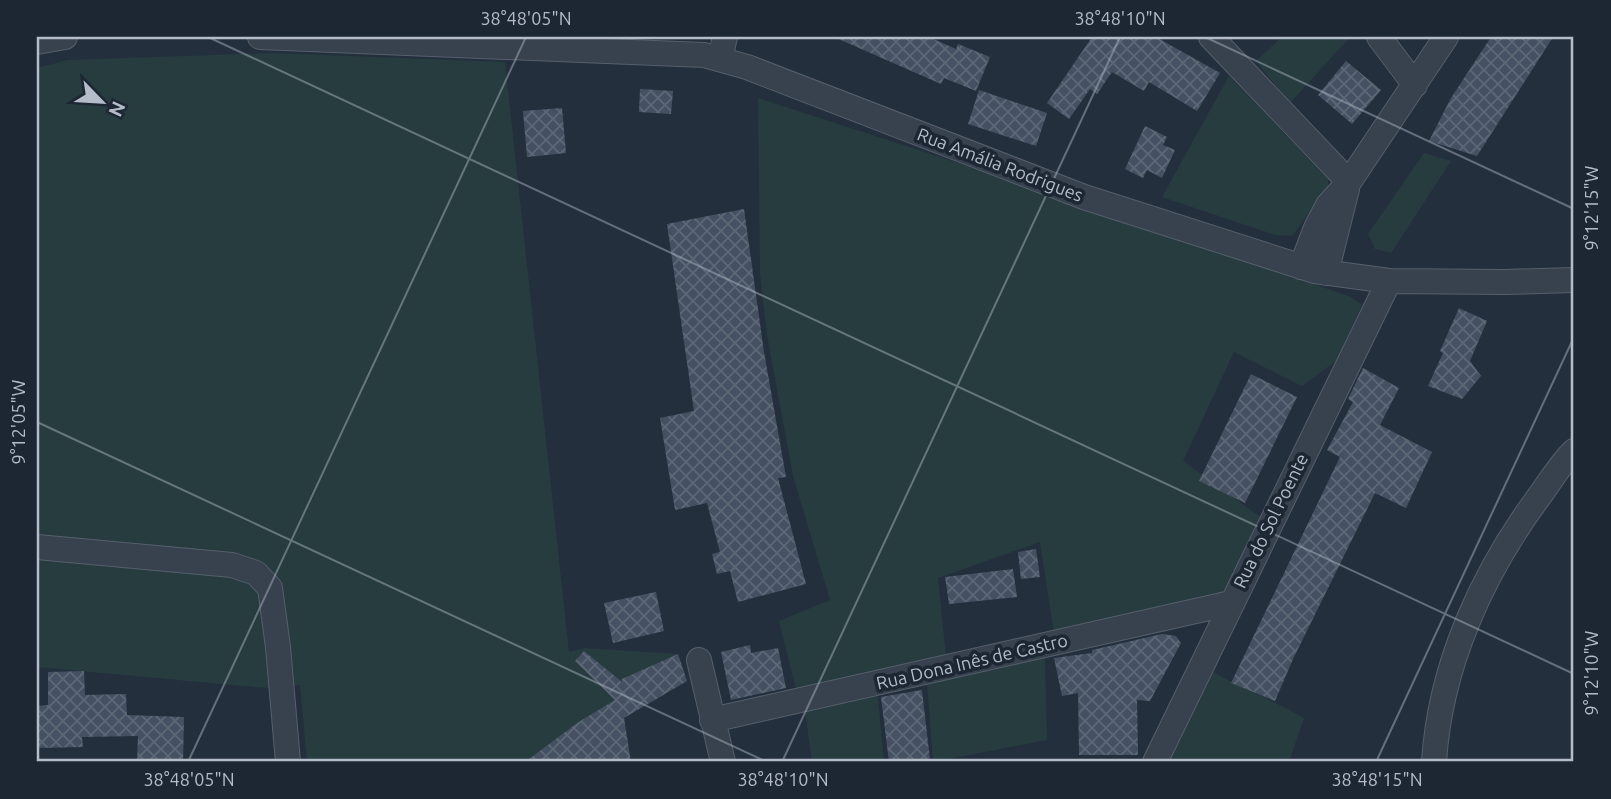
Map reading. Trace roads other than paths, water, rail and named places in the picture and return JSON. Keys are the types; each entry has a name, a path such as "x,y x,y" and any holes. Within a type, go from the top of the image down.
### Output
{"street":[{"path":"37,42 65,37"},
{"name":"Rua Amália Rodrigues","path":"260,37 433,40 687,53 723,48 1061,189 1301,267 1389,281 1574,280"},
{"path":"1211,37 1349,182"},
{"path":"1379,37 1415,85"},
{"path":"1301,267 1322,216 1349,182 1446,37"},
{"path":"1326,273 1349,182"},
{"name":"Rua do Sol Poente","path":"1155,762 1389,281"},
{"path":"1434,762 1440,714 1449,676 1475,603 1510,536 1574,451"},
{"path":"37,547 232,565 256,573 270,588 288,762"},
{"name":"Rua Dona Inês de Castro","path":"712,720 1231,603"},
{"path":"699,660 723,762"}]}
